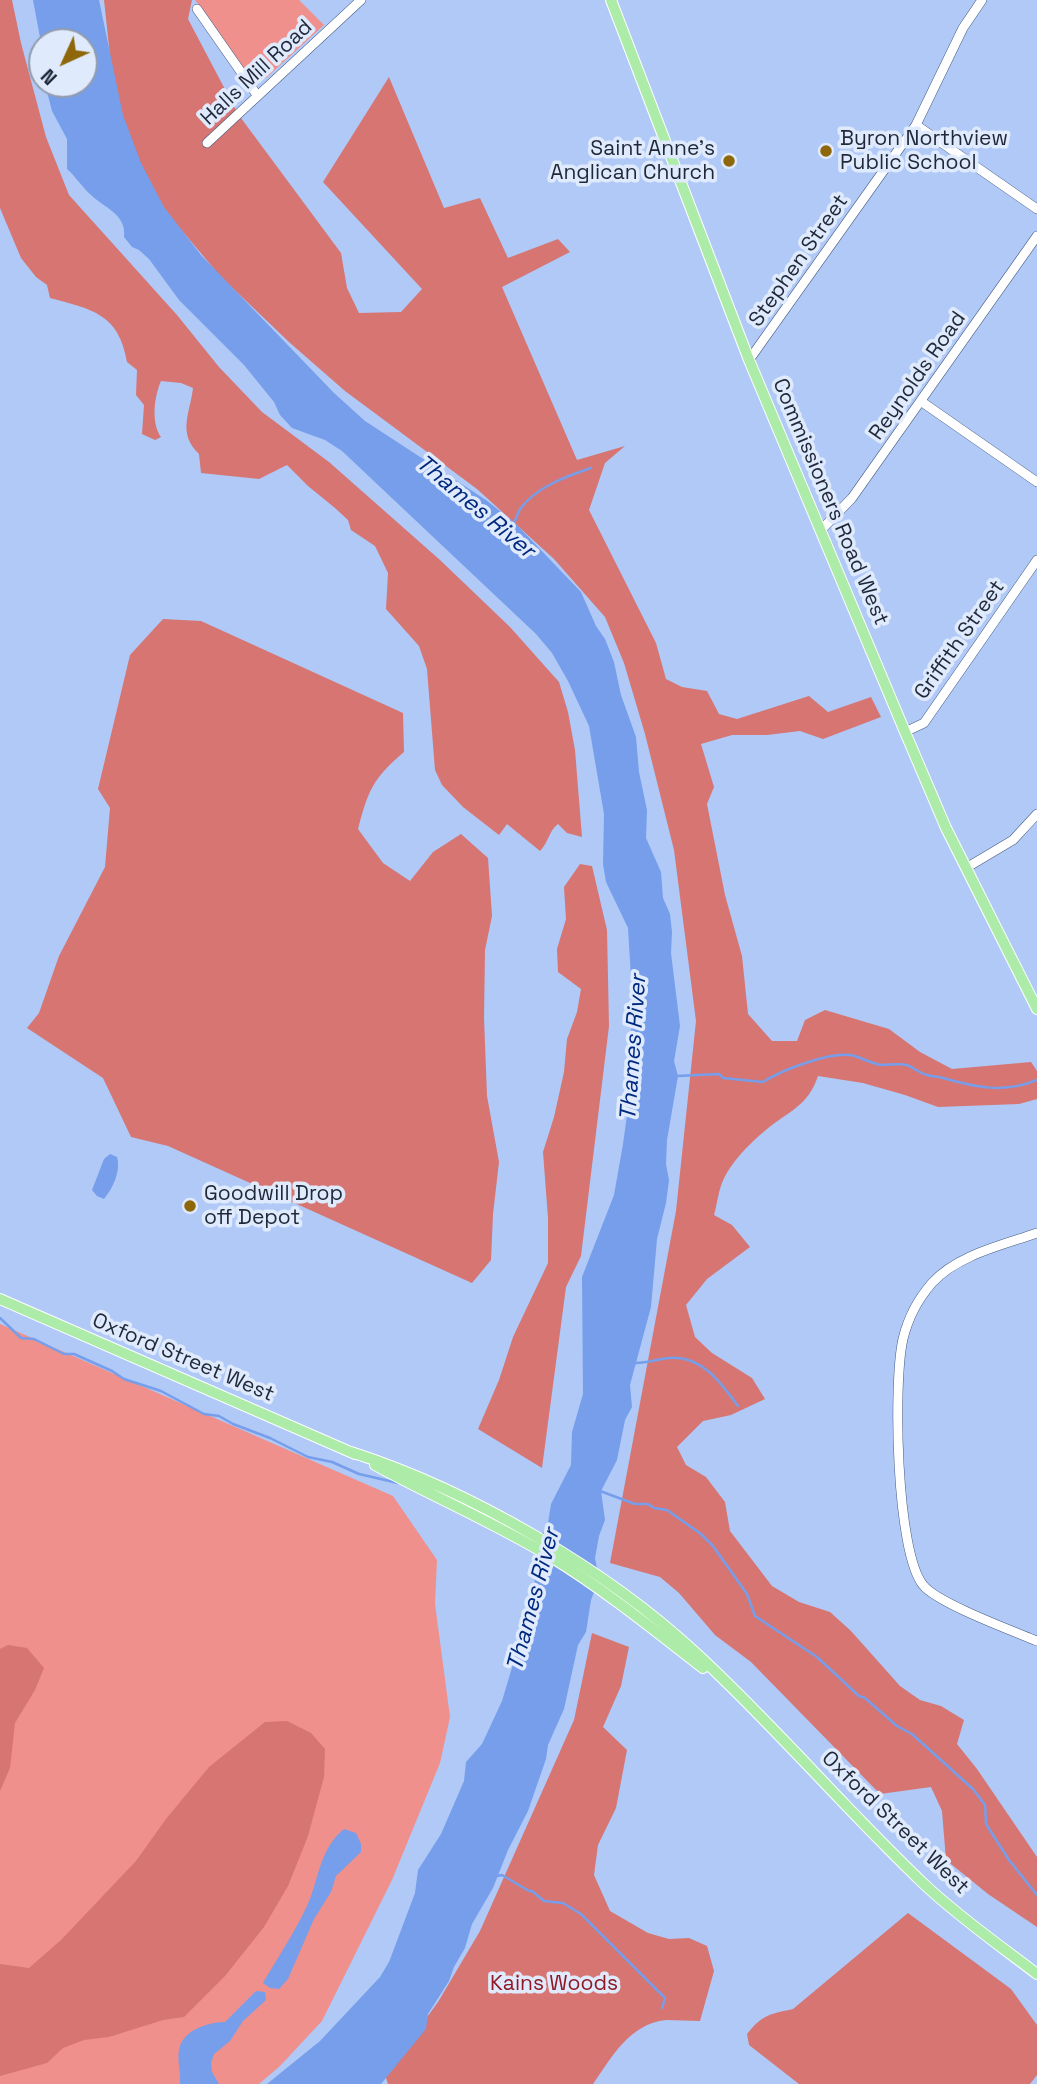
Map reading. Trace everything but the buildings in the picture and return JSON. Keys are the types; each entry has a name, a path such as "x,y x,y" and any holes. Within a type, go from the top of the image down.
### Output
{"main road":[{"name":"Commissioners Road West","path":"611,0 749,360 905,732 966,868 1037,1009"},
{"name":"Oxford Street West","path":"0,1299 391,1469 551,1558 662,1630 734,1690 926,1886 1037,1974"}],"street":[{"name":"Halls Mill Road","path":"207,143 362,0"},
{"name":"Stephen Street","path":"749,360 916,125 962,28 982,0"},
{"path":"197,9 257,95"},
{"path":"916,125 1037,209"},
{"name":"Reynolds Road","path":"821,530 852,498 1037,236"},
{"path":"922,402 1037,482"},
{"name":"Griffith Street","path":"905,732 924,723 1037,560"},
{"path":"966,868 1013,840 1037,814"},
{"path":"1037,1233 977,1255 954,1267 934,1281 919,1301 910,1317 903,1341 897,1457 910,1552 922,1584 936,1598 1037,1641"}],"shaded area":[{"path":"195,0 299,0 324,25 266,78 257,80 250,77"},
{"path":"0,1324 393,1496 437,1560 435,1604 450,1717 440,1763 392,1880 322,2021 280,2066 259,2084 0,2084"}],"green space":[{"path":"0,0 12,0 28,69 28,98 36,98 46,137 69,195 177,315 219,367 262,412 329,462 440,560 510,627 559,682 575,750 582,837 567,833 558,824 540,851 507,824 499,835 463,807 442,785 435,770 427,669 419,646 386,609 388,573 375,546 351,530 348,520 287,465 259,479 201,473 199,454 192,446 187,431 193,388 181,383 161,381 155,410 156,425 161,437 155,440 142,434 144,405 136,395 137,370 127,362 118,333 91,310 50,298 47,285 36,277 21,258 0,208"},
{"path":"104,0 192,0 188,19 238,114 341,253 347,288 359,313 401,312 422,289 323,182 389,77 444,208 480,198 508,258 558,239 570,252 502,287 577,460 625,446 605,463 589,510 656,643 666,679 682,687 707,691 719,714 737,719 809,696 828,712 871,697 881,717 823,739 800,731 732,735 701,744 714,787 707,804 725,895 742,956 748,1014 772,1041 797,1041 805,1020 825,1010 889,1029 920,1052 952,1069 1031,1062 1037,1071 1037,1099 1019,1104 938,1107 863,1083 818,1076 803,1101 754,1141 735,1161 726,1176 714,1215 732,1225 750,1247 707,1279 686,1305 695,1337 712,1353 752,1378 765,1399 731,1415 703,1421 677,1447 686,1465 706,1477 725,1502 730,1531 772,1586 799,1602 830,1612 851,1631 900,1686 920,1700 941,1706 964,1720 957,1744 1037,1857 1037,1927 988,1894 946,1860 942,1811 931,1787 880,1794 751,1662 715,1635 679,1593 660,1577 610,1563 676,1211 696,1021 674,850 624,663 605,617 554,559 477,489 345,391 289,342 220,276 168,214 119,140"},
{"path":"163,619 201,621 403,713 404,752 373,786 358,829 383,863 410,881 433,852 461,834 488,858 492,916 485,950 484,1018 487,1096 499,1162 491,1260 472,1283 168,1146 131,1137 103,1078 27,1028 39,1013 59,956 105,867 110,808 98,789 130,655"},
{"path":"580,864 592,866 607,930 609,1026 581,1256 566,1287 542,1468 478,1429 499,1380 513,1337 548,1263 543,1152 554,1117 564,1072 567,1039 577,1012 581,989 558,972 557,949 566,919 564,887"},
{"name":"Kains Woods","path":"592,1633 629,1647 621,1686 603,1727 627,1750 616,1808 598,1845 594,1875 610,1911 648,1933 669,1939 689,1938 707,1946 714,1971 700,2021 666,2020 642,2028 623,2043 593,2084 388,2084 384,2072 394,2063 438,2002 480,1931 574,1720"},
{"path":"8,1645 27,1648 44,1668 35,1690 15,1723 10,1768 0,1791 0,1649"},
{"path":"287,1721 311,1733 325,1749 324,1777 308,1836 288,1886 264,1927 225,1976 184,2017 163,2020 109,2037 84,2040 63,2048 47,2063 0,2076 0,1964 29,1968 61,1940 136,1861 209,1767 265,1722"},
{"path":"908,1913 1011,1989 1037,2025 1037,2075 1030,2084 799,2084 749,2045 747,2034 757,2023 772,2014 793,2009"}],"water":[{"name":"Thames River","path":"33,0 99,0 123,115 141,163 164,207 201,255 334,393 365,421 486,500 515,523 581,592 614,662 621,695 636,737 639,772 647,810 646,838 661,872 663,898 670,914 671,953 680,1026 674,1061 678,1076 667,1140 666,1164 669,1180 657,1239 651,1307 630,1385 632,1407 625,1420 617,1460 601,1491 605,1520 595,1558 599,1579 591,1600 586,1632 578,1645 564,1709 548,1745 546,1759 528,1811 493,1888 472,1924 465,1948 449,1981 428,2014 426,2029 381,2084 267,2084 320,2041 380,1977 389,1962 415,1893 418,1870 441,1834 464,1781 466,1762 482,1744 502,1701 524,1619 533,1604 533,1568 537,1543 548,1523 551,1504 571,1465 572,1432 583,1394 582,1277 614,1195 623,1144 630,1094 632,995 628,928 606,882 603,864 604,814 589,726 552,653 536,634 342,451 325,440 292,428 244,365 179,300 149,259 132,247 124,237 122,222 118,217 91,195 67,169 67,139 52,111 49,98 98,98 98,28 38,28"},
{"path":"110,1154 117,1157 118,1168 113,1185 104,1199 92,1190 104,1159"},
{"path":"344,1829 356,1833 361,1852 336,1876 331,1892 314,1919 288,1979 279,1989 270,1988 263,1983 307,1906 326,1852"},
{"path":"256,1991 265,1992 266,2000 243,2021 230,2041 214,2054 212,2072 219,2084 180,2084 179,2054 185,2037 197,2028 225,2022"}],"waterway":[{"name":"Thames River","path":"513,525 520,509 534,494 591,468"},
{"path":"677,1076 719,1074 723,1078 763,1082 808,1062 846,1055 881,1065 907,1065 929,1076 990,1088 1013,1087 1037,1080"},
{"path":"0,1318 21,1338 34,1339 64,1354 74,1354 124,1379 161,1391 204,1414 219,1416 308,1457 332,1462 359,1474 398,1483"},
{"path":"636,1363 669,1358 691,1361 710,1372 738,1406"},
{"path":"600,1491 635,1504 648,1504 667,1510 701,1534 713,1546 747,1594 755,1616 817,1657 859,1696 865,1698 897,1726 912,1734 973,1789 985,1805 986,1824 1009,1860 1037,1895"},
{"path":"497,1876 502,1875 532,1891 544,1901 563,1903 581,1914 665,1998 662,2008"}],"place":[{"name":"Byron Northview Public School","path":"826,151"},
{"name":"Saint Anne's Anglican Church","path":"729,161"},
{"name":"Goodwill Drop off Depot","path":"190,1206"}]}
